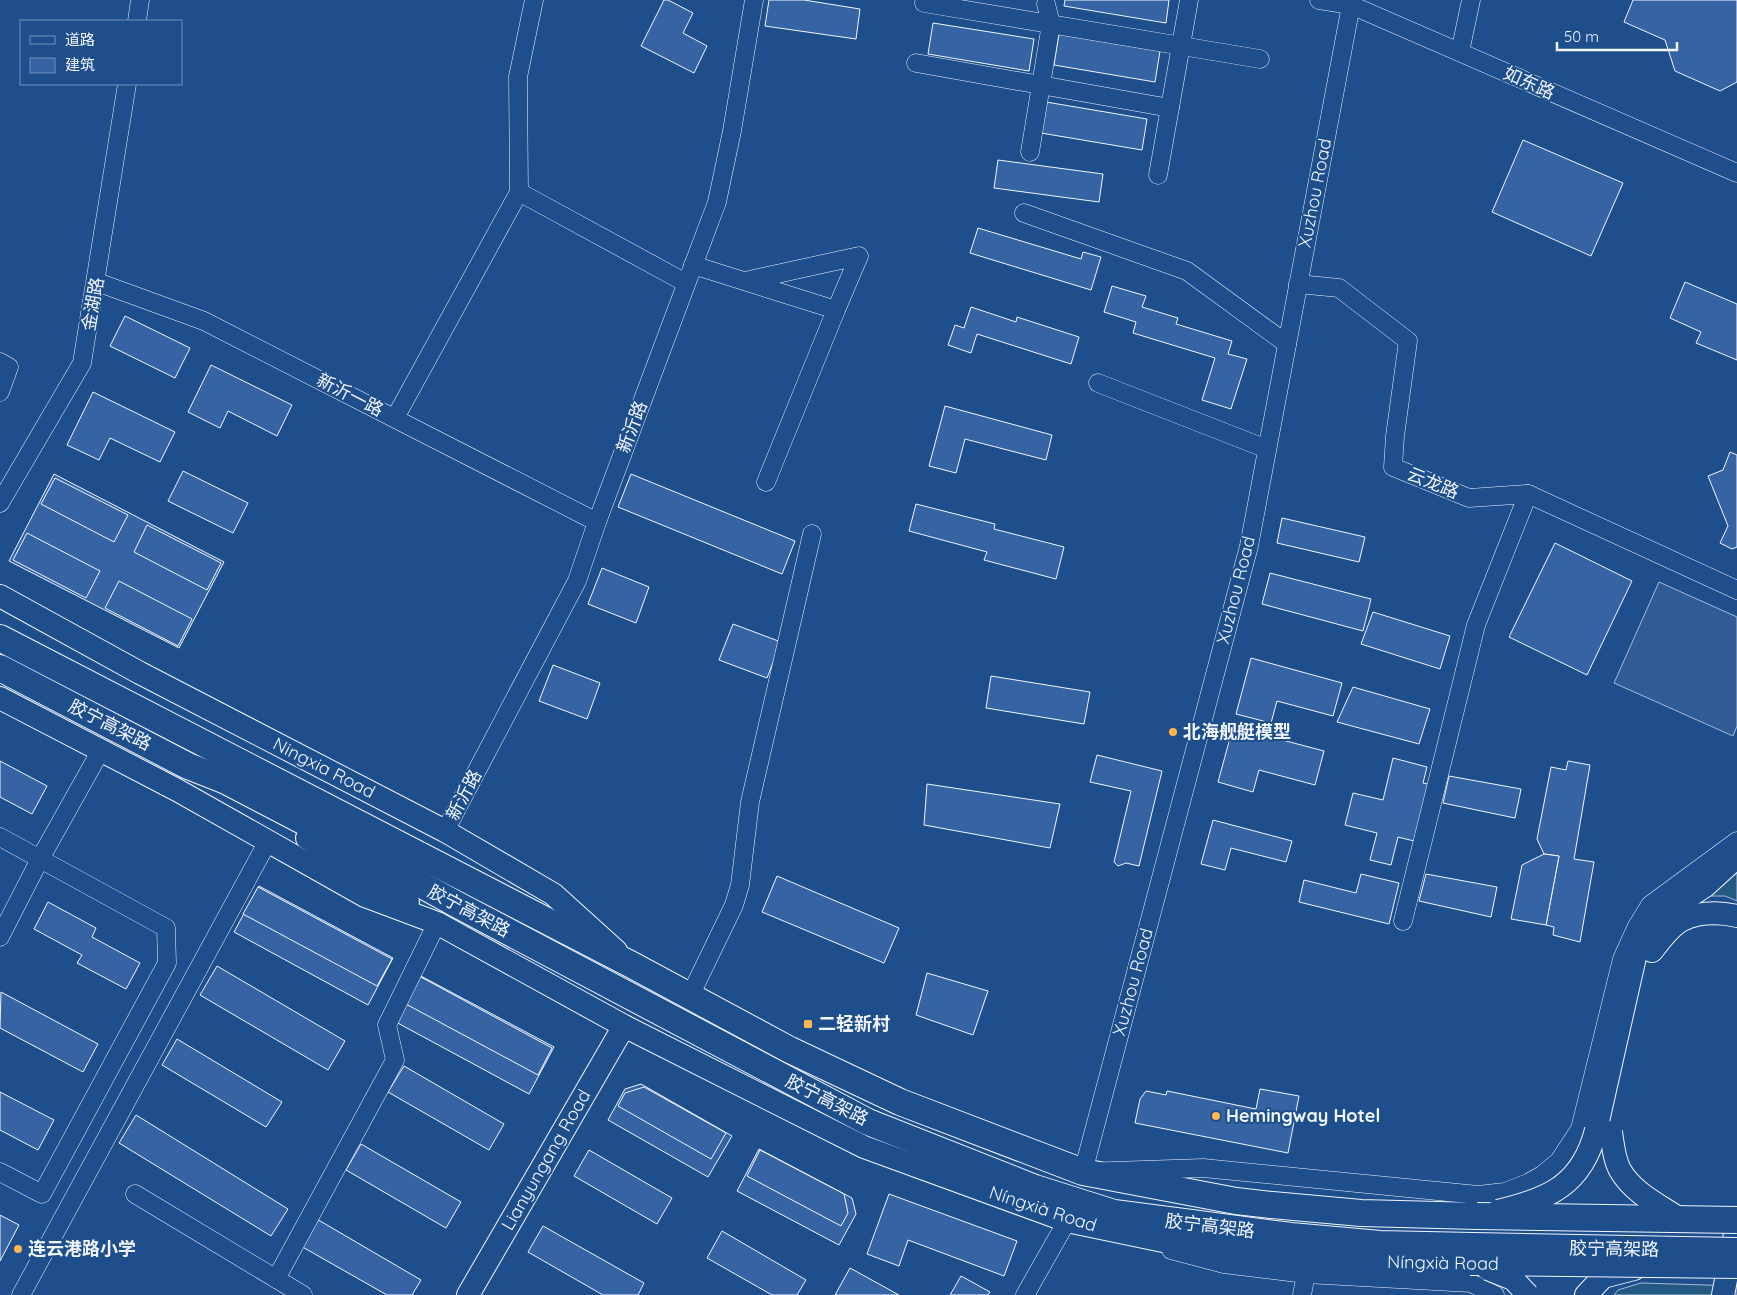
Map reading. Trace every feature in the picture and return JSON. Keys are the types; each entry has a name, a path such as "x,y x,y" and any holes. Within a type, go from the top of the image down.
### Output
{"highway":[{"name":"胶宁高架路","path":"0,638 632,964 790,1050 900,1102 1083,1172 1236,1201 1272,1206 1361,1213 1680,1219 1737,1222"},
{"name":"胶宁高架路","path":"0,668 188,766 226,781 366,854 456,904 868,1122 1035,1188 1114,1213 1291,1236 1471,1255 1737,1251"},
{"path":"188,766 228,796 307,838"}],"main road":[{"name":"Ningxia Road","path":"0,596 149,677 445,831 553,894 632,964"},
{"path":"0,698 177,790 365,896 437,923"},
{"path":"307,838 408,902 437,923 624,1026"},
{"path":"1680,1219 1642,1195 1628,1181 1620,1169 1603,1131 1635,957 1646,934 1664,912 1704,886 1737,857"},
{"path":"1477,1216 1540,1200 1562,1186 1576,1174 1603,1131 1651,952 1665,934 1678,923 1685,920 1710,914 1737,916"},
{"name":"Níngxià Road","path":"624,1026 864,1148 1067,1221 1163,1241 1352,1261 1471,1255 1644,1266 1737,1267"},
{"name":"Lianyungang Road","path":"468,1295 624,1026"},
{"path":"1723,1295 1737,1222"},
{"path":"1471,1255 1494,1271 1513,1279 1528,1295"},
{"path":"1586,1295 1602,1277 1644,1266"}],"street":[{"path":"137,20 140,0"},
{"path":"395,418 519,192 518,77 534,0"},
{"name":"新沂路","path":"445,831 577,581 597,522 717,202 732,131 754,0"},
{"path":"1158,175 1188,0"},
{"name":"如东路","path":"1320,0 1351,2 1460,52 1737,173"},
{"path":"1460,52 1471,0"},
{"name":"Xuzhou Road","path":"1083,1172 1249,546 1351,2"},
{"path":"924,3 1260,59"},
{"path":"1030,152 1051,24 1046,4"},
{"path":"916,63 1170,108"},
{"name":"金湖路","path":"0,503 7,476 82,363 97,282 127,85"},
{"path":"519,192 686,283"},
{"path":"1024,213 1187,271 1287,344"},
{"path":"745,281 859,256 766,482"},
{"path":"693,265 836,310"},
{"name":"新沂一路","path":"97,282 204,320 597,522"},
{"name":"云龙路","path":"1298,284 1339,288 1408,342 1392,467 1469,498 1528,494 1737,590"},
{"path":"0,362 9,367 0,392"},
{"path":"1098,383 1267,449"},
{"path":"1402,921 1476,625 1528,494"},
{"path":"690,996 734,905 740,885 750,802 812,534"},
{"path":"0,937 40,859 101,750"},
{"path":"0,837 166,928 167,963 42,1194 0,1172"},
{"path":"21,1295 268,841"},
{"path":"1083,1172 1203,1168 1478,1196 1505,1192 1542,1176 1559,1161 1580,1129 1622,959 1636,928 1650,905 1737,841"},
{"path":"276,1279 395,1060 387,1025 437,923"},
{"path":"1128,1234 1166,1248 1224,1264 1306,1274 1471,1283 1491,1293 1507,1271 1517,1238 1517,1224 1505,1192"},
{"path":"135,1194 303,1295"},
{"path":"1025,1295 1067,1221"},
{"path":"1302,1295 1306,1274"}],"shaded area":[{"path":"1659,582 1737,617 1737,726 1733,736 1614,683"},
{"path":"1737,869 1737,901 1725,896 1701,896"},
{"path":"1641,1283 1737,1286 1737,1295 1614,1295 1618,1290"}],"building":[{"path":"664,0 668,0 693,13 683,33 707,46 694,73 641,46"},
{"path":"769,0 804,0 860,9 856,39 765,26"},
{"path":"1065,0 1169,0 1166,23 1064,6"},
{"path":"1633,0 1737,0 1737,82 1720,91 1675,71 1665,40 1624,22"},
{"path":"933,23 1034,39 1029,71 928,54"},
{"path":"1059,34 1160,51 1155,82 1054,65"},
{"path":"1046,102 1147,119 1142,150 1041,133"},
{"path":"1523,140 1623,183 1591,256 1492,212"},
{"path":"998,160 1103,174 1099,202 994,188"},
{"path":"978,228 1081,259 1083,252 1101,257 1091,290 970,253"},
{"path":"1685,282 1737,304 1737,360 1696,343 1701,332 1670,318"},
{"path":"1112,286 1146,296 1142,307 1178,318 1176,324 1232,341 1228,354 1247,359 1231,409 1202,400 1215,358 1133,333 1136,322 1104,312"},
{"path":"971,307 1016,322 1017,317 1079,337 1071,364 977,334 971,353 948,345 955,325 964,328"},
{"path":"125,316 190,348 175,378 110,346"},
{"path":"211,365 292,405 277,436 228,411 220,428 188,412"},
{"path":"93,392 175,432 160,462 110,438 99,460 67,445"},
{"path":"945,406 1052,435 1046,460 965,439 956,473 929,466"},
{"path":"1730,452 1737,455 1737,547 1732,549 1720,543 1728,526 1708,476 1723,470"},
{"path":"183,471 248,503 233,533 168,501"},
{"path":"54,474 224,562 179,648 9,561"},
{"path":"631,474 795,541 782,574 618,507"},
{"path":"55,478 128,515 114,542 41,504"},
{"path":"916,504 995,524 994,529 1064,547 1056,579 984,560 987,552 909,531"},
{"path":"1282,518 1365,537 1359,562 1277,543"},
{"path":"147,525 221,563 207,590 134,552"},
{"path":"27,533 100,571 86,598 13,560"},
{"path":"1555,543 1632,581 1587,675 1509,637"},
{"path":"602,568 649,587 636,623 588,604"},
{"path":"1270,573 1371,599 1363,631 1262,604"},
{"path":"119,581 192,619 178,646 105,608"},
{"path":"1373,612 1450,636 1440,669 1361,644"},
{"path":"733,624 781,642 767,678 719,660"},
{"path":"1251,658 1342,683 1333,716 1277,701 1271,723 1236,714"},
{"path":"553,665 600,683 587,719 539,701"},
{"path":"991,676 1090,692 1084,724 986,708"},
{"path":"1353,687 1430,709 1419,744 1337,722"},
{"path":"1233,727 1324,751 1315,785 1259,770 1253,792 1218,782"},
{"path":"1097,755 1162,771 1139,866 1126,863 1118,866 1114,862 1131,791 1090,782"},
{"path":"1393,758 1427,767 1423,783 1432,785 1418,842 1398,837 1391,865 1370,860 1377,833 1345,825 1353,793 1383,800"},
{"path":"0,761 47,786 32,814 0,797"},
{"path":"1568,761 1590,765 1574,859 1594,862 1580,942 1553,935 1554,927 1546,925 1559,856 1544,854 1537,839 1551,767 1566,770"},
{"path":"1449,776 1521,789 1515,818 1443,803"},
{"path":"927,784 1060,804 1050,848 924,825"},
{"path":"1213,820 1292,841 1286,862 1231,848 1225,870 1201,864"},
{"path":"1544,854 1559,856 1546,925 1511,919 1522,865"},
{"path":"1361,874 1399,883 1389,924 1299,902 1304,880 1356,893"},
{"path":"1426,874 1497,887 1491,917 1419,901"},
{"path":"777,876 899,928 884,963 762,912"},
{"path":"259,886 393,958 368,1005 234,932"},
{"path":"258,887 392,959 377,986 243,914"},
{"path":"48,902 96,928 92,937 140,963 126,989 77,963 82,955 34,929"},
{"path":"217,966 345,1041 328,1070 200,995"},
{"path":"927,973 988,991 973,1035 916,1015"},
{"path":"419,975 554,1047 529,1094 394,1021"},
{"path":"419,976 552,1048 538,1075 404,1003"},
{"path":"1,992 98,1044 83,1072 0,1028"},
{"path":"177,1039 282,1102 266,1127 162,1065"},
{"path":"404,1066 504,1124 489,1150 388,1092"},
{"path":"641,1084 732,1136 708,1177 608,1120 625,1089"},
{"path":"644,1087 726,1133 711,1159 618,1106 625,1093"},
{"name":"Hemingway Hotel","path":"1260,1089 1299,1096 1288,1153 1135,1123 1140,1099 1146,1091 1166,1095 1167,1091 1256,1109"},
{"path":"0,1092 54,1120 38,1150 0,1130"},
{"path":"136,1115 288,1209 271,1236 119,1143"},
{"path":"361,1144 461,1202 446,1228 346,1170"},
{"path":"759,1149 852,1198 856,1214 839,1245 737,1191"},
{"path":"589,1150 672,1198 657,1224 574,1176"},
{"path":"760,1150 844,1194 848,1213 841,1226 747,1176"},
{"path":"889,1194 1017,1241 1004,1276 908,1240 899,1266 867,1254"},
{"path":"0,1215 19,1225 0,1261"},
{"path":"315,1218 421,1280 412,1295 387,1295 299,1245"},
{"path":"543,1226 644,1283 638,1295 603,1295 528,1252"},
{"path":"722,1231 806,1280 797,1295 772,1295 707,1258"},
{"path":"850,1268 899,1295 835,1295"},
{"path":"961,1276 990,1292 988,1295 950,1295"}],"place":[{"name":"北海舰艇模型","path":"1173,732"},
{"name":"二轻新村","path":"808,1024"},
{"name":"Hemingway Hotel","path":"1216,1116"},
{"name":"连云港路小学","path":"18,1249"}]}
